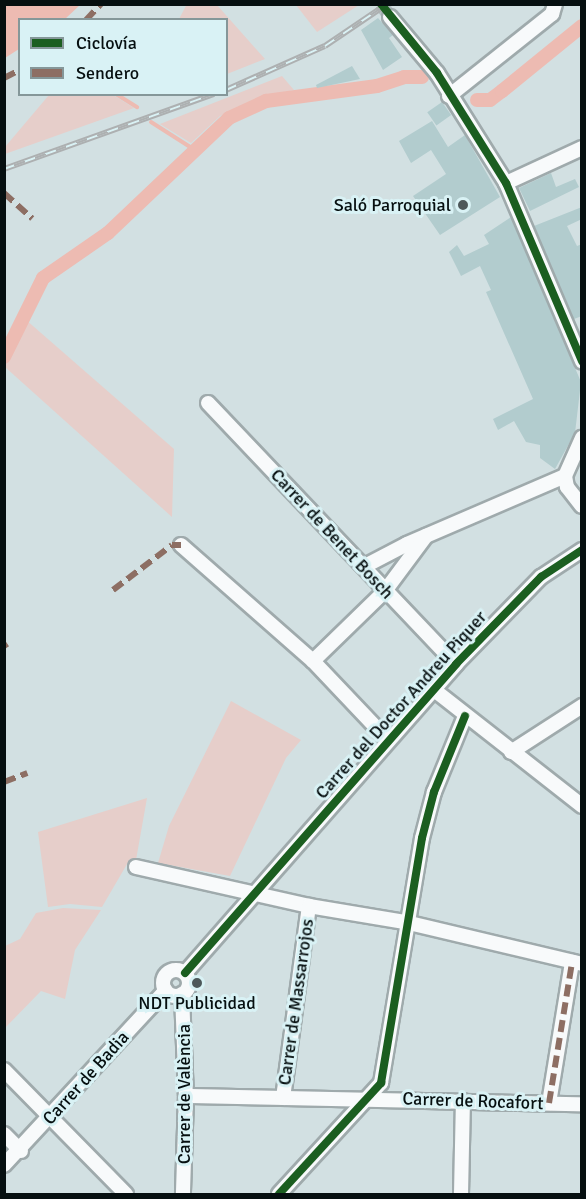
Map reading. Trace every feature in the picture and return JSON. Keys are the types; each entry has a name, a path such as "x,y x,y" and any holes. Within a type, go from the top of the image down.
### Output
{"street":[{"path":"449,96 552,14 555,4"},
{"path":"390,17 437,73 449,96 506,183 582,361"},
{"path":"506,183 582,148"},
{"name":"Carrer de Benet Bosch","path":"208,403 456,664"},
{"path":"582,438 565,476 567,487 582,506"},
{"path":"365,566 426,536 565,476"},
{"path":"313,661 385,591 426,536"},
{"path":"182,545 313,661 388,741"},
{"name":"Carrer del Doctor Andreu Piquer","path":"255,893 456,664 541,577 582,550"},
{"path":"433,689 511,753 582,806"},
{"path":"511,753 582,706"},
{"path":"279,1194 381,1083 405,922 434,792 465,716"},
{"path":"136,867 309,906 405,922 577,963 549,1103"},
{"path":"185,974 255,893"},
{"name":"Carrer de Massarrojos","path":"283,1098 309,906"},
{"path":"174,970 185,974 189,984 182,994 166,990 166,974 174,970"},
{"name":"Carrer de Badia","path":"4,1165 21,1151 166,990"},
{"name":"Carrer de València","path":"182,994 186,1096 183,1194"},
{"path":"4,1070 52,1116 126,1194"},
{"name":"Carrer de Rocafort","path":"186,1096 582,1104"},
{"path":"461,1194 464,1101"},
{"path":"4,1134 21,1151"}],"shaded area":[{"path":"8,4 80,4 66,18 18,18 18,50 5,58 5,7"},
{"path":"187,4 217,5 265,59 228,74 228,18 180,18"},
{"path":"296,5 359,5 317,32"},
{"path":"282,76 294,90 261,98 220,116 191,143 160,124"},
{"path":"48,96 115,96 134,108 5,154 5,147"},
{"path":"25,319 174,449 172,517 5,367"},
{"path":"231,701 301,740 286,758 230,876 158,863 169,826"},
{"path":"147,798 136,860 130,859 102,907 70,904 48,907 38,832"},
{"path":"63,908 101,910 75,950 65,999 41,991 5,1028 5,946 20,939 36,913"}],"building":[{"path":"378,18 393,35 389,38 402,57 383,70 361,30"},
{"path":"352,66 360,79 317,88 316,85"},
{"path":"442,102 451,115 436,125 427,112"},
{"path":"432,121 448,147 465,135 500,197 440,235 413,196 446,174 431,150 411,163 399,141"},
{"path":"551,173 556,187 575,179 579,187 530,211 519,188"},
{"path":"582,207 582,219 567,226 577,246 582,244 582,316 574,319 534,226"},
{"path":"511,217 581,382 575,433 555,469 540,458 540,445 526,442 514,421 498,430 493,419 533,399 486,292 491,290 480,266 461,276 449,252 457,245 464,256 489,244 484,235"}],"waterway":[{"path":"477,100 490,100 582,26"},
{"path":"4,357 43,278 108,233 229,118 266,101 377,86 404,77 422,77"},
{"path":"119,96 137,107"},
{"path":"151,122 195,150"}],"tunnel":[{"path":"381,4 390,17"}],"railway":[{"path":"228,89 325,46 387,4"},
{"path":"4,169 208,96"}],"marked path":[{"path":"88,18 101,4"},
{"path":"4,78 18,71"},
{"path":"4,193 32,218"},
{"path":"113,590 172,545 181,545"},
{"path":"4,782 27,773"},
{"path":"549,1103 572,962"}],"cycle path":[{"path":"381,4 437,73 506,183 582,361"},
{"path":"185,973 456,664 541,577 582,550"},
{"path":"279,1194 381,1083 422,838 434,792 465,716"}],"place":[{"name":"Saló Parroquial","path":"463,205"},
{"name":"NDT Publicidad","path":"197,983"}]}
